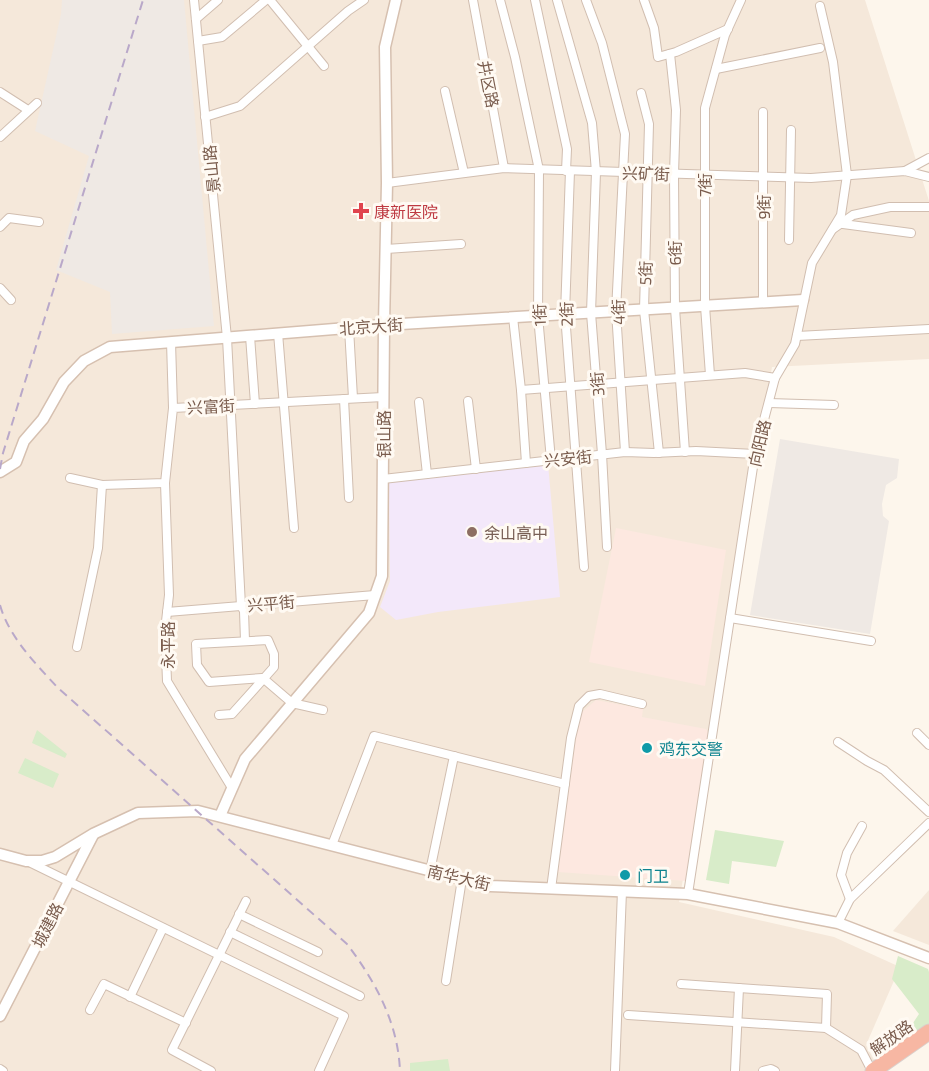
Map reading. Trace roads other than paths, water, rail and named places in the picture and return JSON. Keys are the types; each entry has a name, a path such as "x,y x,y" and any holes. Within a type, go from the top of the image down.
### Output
{"highway":[{"name":"解放路","path":"872,1071 929,1032"}],"street":[{"name":"景山路","path":"194,0 227,338 229,405 245,641"},
{"path":"196,19 218,0"},
{"path":"198,41 222,37 268,0 324,66"},
{"path":"206,117 240,106 364,0"},
{"name":"银山路","path":"220,816 245,759 369,613 382,576 387,183 385,47 396,0"},
{"name":"井区路","path":"473,0 504,168"},
{"name":"1街","path":"500,0 516,57 539,170 538,316 551,460"},
{"name":"2街","path":"535,0 567,149 566,314 584,567"},
{"name":"3街","path":"557,0 592,123 596,172 591,313 607,547"},
{"name":"4街","path":"586,0 602,43 625,134 616,311 625,452"},
{"path":"644,0 654,28 658,57 728,29"},
{"name":"7街","path":"710,375 705,306 705,108 728,29 741,0"},
{"name":"向阳路","path":"688,894 755,454 775,378 795,344 812,263 841,214 847,175 833,62 820,6"},
{"path":"716,69 820,48"},
{"name":"6街","path":"670,54 676,110 675,308 685,452"},
{"path":"445,91 464,173"},
{"path":"0,92 28,110"},
{"name":"5街","path":"641,93 649,124 644,310 659,453"},
{"path":"0,137 37,103"},
{"name":"9街","path":"763,112 763,303"},
{"path":"789,240 791,130"},
{"path":"905,171 929,158"},
{"name":"兴矿街","path":"387,183 504,168 790,177 905,171"},
{"path":"905,171 929,177"},
{"path":"833,229 854,215 890,207 929,207"},
{"path":"0,227 9,218 39,222"},
{"path":"843,224 911,232"},
{"path":"386,249 461,244"},
{"path":"0,288 11,300"},
{"name":"北京大街","path":"0,472 16,462 24,441 43,419 64,382 84,361 110,348 384,325 803,300"},
{"path":"513,317 526,463"},
{"path":"349,328 349,498"},
{"path":"797,336 929,330"},
{"path":"278,333 294,528"},
{"path":"250,336 255,404"},
{"path":"171,342 173,408"},
{"path":"521,390 745,373 775,378"},
{"name":"兴富街","path":"165,483 173,408 383,397"},
{"path":"468,401 476,469"},
{"path":"419,402 427,474"},
{"path":"769,403 834,405"},
{"name":"兴安街","path":"382,479 625,452 755,454"},
{"path":"70,478 102,485 165,483"},
{"name":"永平路","path":"165,483 169,595 165,630 166,681 232,788"},
{"path":"77,647 98,548 102,485"},
{"name":"兴平街","path":"167,612 375,595"},
{"path":"730,618 871,641"},
{"path":"219,715 232,714 264,679 274,668 274,654 268,640 196,644 197,665 209,682 264,679 292,703 323,710"},
{"path":"551,889 571,738 579,706 589,696 600,694 642,704"},
{"path":"917,733 929,746"},
{"path":"333,845 374,736 565,784"},
{"path":"838,742 884,770 929,812"},
{"path":"430,871 454,756"},
{"name":"南华大街","path":"0,854 27,861 42,861 55,857 93,834 138,813 198,811 490,886 688,894 838,924 929,958"},
{"path":"838,924 850,899 929,823"},
{"path":"850,899 841,875 847,853 862,826"},
{"name":"城建路","path":"0,1016 93,834"},
{"path":"27,861 344,1016 319,1071"},
{"path":"446,981 462,879"},
{"path":"615,1071 622,891"},
{"path":"211,1071 172,1050 246,902"},
{"path":"239,914 318,952"},
{"path":"130,997 163,928"},
{"path":"230,933 360,996"},
{"path":"90,1010 104,984 186,1023"},
{"path":"681,984 827,994 826,1028"},
{"path":"735,1071 740,988"},
{"path":"628,1015 826,1028 861,1050 872,1071"}],"railway":[{"path":"0,469 143,0"},
{"path":"0,605 16,639 58,688 347,944 376,988 390,1019 400,1071"}],"place":[{"name":"康新医院","path":"361,211"},
{"name":"余山高中","path":"472,532"},
{"name":"鸡东交警","path":"647,748"},
{"name":"门卫","path":"625,875"}]}
